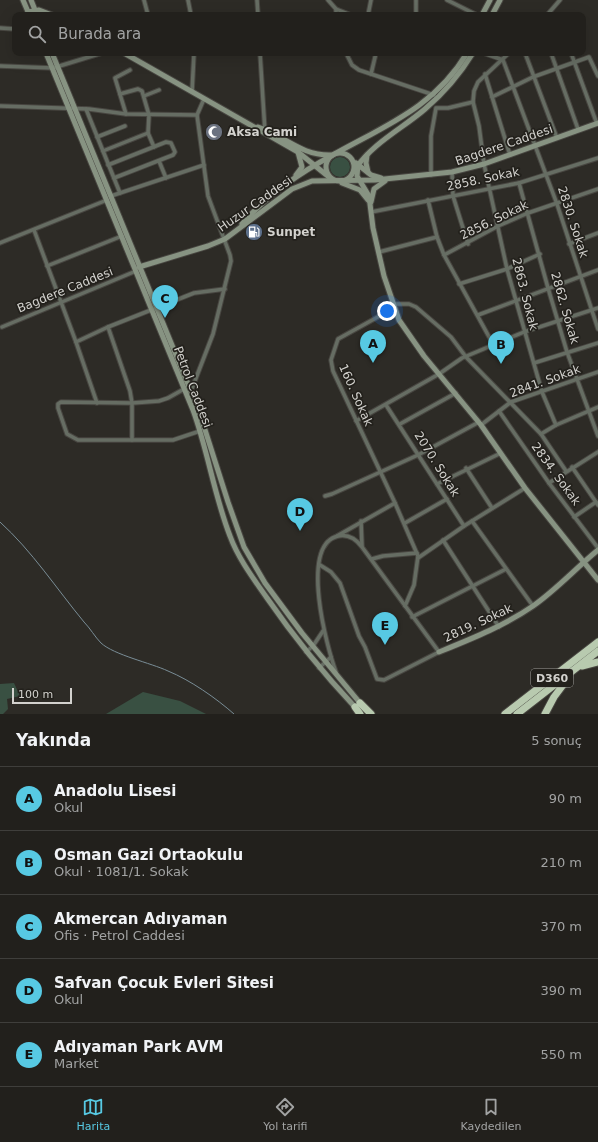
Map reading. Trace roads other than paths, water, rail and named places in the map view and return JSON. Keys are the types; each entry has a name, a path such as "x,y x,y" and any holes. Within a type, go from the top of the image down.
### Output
{"highway":[{"name":"D360","path":"506,714 598,642"},
{"name":"D360","path":"517,714 598,651"},
{"path":"545,714 557,692 576,668 598,662"},
{"path":"358,705 360,714"},
{"path":"358,705 367,714"},
{"path":"358,705 371,714"}],"main road":[{"path":"23,0 29,12"},
{"path":"31,0 36,12 46,12"},
{"path":"484,12 490,0"},
{"path":"494,12 500,0"},
{"name":"Petrol Caddesi","path":"48,56 55,68 72,108 109,198 122,236 138,269 154,309 200,431 226,524 234,546 252,577 306,652 319,668 358,705"},
{"path":"53,56 55,68"},
{"path":"129,56 246,122 310,154 332,155 343,153 368,173 374,176 390,179"},
{"path":"235,232 253,212 293,179 332,155 391,124 434,95 450,78 465,56"},
{"path":"339,182 349,178 353,171 368,154 431,104 454,79 471,56"},
{"name":"Bagdere Caddesi","path":"339,182 390,179 452,172 484,164 597,123"},
{"path":"265,131 298,152 329,177 361,191 366,197 370,209"},
{"path":"293,179 302,167 298,152"},
{"path":"368,154 366,163 368,173"},
{"path":"329,177 325,166 328,159 332,155"},
{"path":"352,160 353,171"},
{"path":"358,165 357,174 368,194 379,252 393,306 409,336 456,393 480,424 525,488 598,580"},
{"path":"370,209 374,190 380,183 390,179"},
{"name":"Huzur Caddesi","path":"138,269 225,239 299,185 316,181 339,182"},
{"path":"109,198 138,269"},
{"path":"154,309 206,429 228,502 244,546 265,583 337,675 358,705"},
{"name":"2819. Sokak","path":"439,652 499,626 533,606 555,589 569,574 598,549"}],"street":[{"path":"144,0 147,12"},
{"path":"188,0 190,12"},
{"path":"257,0 258,12"},
{"path":"328,0 336,9 344,12"},
{"path":"369,12 371,0"},
{"path":"416,0 416,12"},
{"path":"447,0 471,12"},
{"path":"551,12 560,0"},
{"path":"0,28 12,29"},
{"path":"0,66 55,68 93,56"},
{"path":"192,92 194,84 194,56"},
{"path":"260,56 265,131"},
{"path":"348,56 352,65 371,74 434,95"},
{"path":"371,74 375,56"},
{"path":"492,56 503,60"},
{"path":"431,104 436,108 448,108 473,102 474,91 478,82 506,56"},
{"path":"526,56 557,138"},
{"path":"552,56 578,129"},
{"path":"572,56 597,123"},
{"path":"492,97 533,77 589,57 598,76"},
{"name":"2830. Sokak","path":"503,60 557,204 580,278 598,329"},
{"path":"126,114 116,77 130,70"},
{"path":"485,74 510,155"},
{"path":"120,94 139,89 142,91 149,114 148,133 154,147"},
{"path":"144,96 159,90"},
{"path":"191,392 213,334 231,261 225,239 210,204 197,115 204,98"},
{"name":"2863. Sokak","path":"473,102 479,126 484,164 507,269 542,392 556,425"},
{"path":"0,106 72,108 126,114 197,115"},
{"path":"431,175 431,136 436,108"},
{"path":"86,109 120,193"},
{"path":"97,137 125,126"},
{"path":"103,151 148,133"},
{"path":"108,165 166,142 171,143 174,154 114,178"},
{"name":"2858. Sokak","path":"370,209 490,190 546,175 598,158"},
{"path":"159,161 166,178"},
{"path":"0,243 120,193 204,165"},
{"path":"452,172 453,196 468,244"},
{"name":"2862. Sokak","path":"519,183 540,254 548,288 568,352 598,436"},
{"name":"2856. Sokak","path":"444,255 468,244 498,226 528,213 598,189"},
{"path":"428,200 437,237 444,255 493,344"},
{"path":"34,230 97,403"},
{"path":"569,244 598,233"},
{"path":"47,266 122,236"},
{"path":"379,252 437,237"},
{"path":"459,284 507,269 540,254"},
{"name":"Bagdere Caddesi","path":"2,327 138,269"},
{"path":"478,315 598,270"},
{"path":"76,342 108,327 194,293 225,290"},
{"path":"393,306 409,304 416,307 451,337 466,357 541,434 566,471"},
{"name":"160. Sokak","path":"393,306 341,337 335,343 331,360 332,371 382,473 417,553 418,558 414,585 405,606"},
{"path":"356,421 386,405 466,357 493,344 558,320 598,308"},
{"path":"108,327 132,403 132,440"},
{"path":"534,363 598,343"},
{"name":"2841. Sokak","path":"325,496 382,473 480,424 511,402 598,372"},
{"path":"184,389 165,399 132,403 60,402 58,408 67,434 78,440 177,440 200,431"},
{"path":"400,424 456,393"},
{"name":"2070. Sokak","path":"386,405 400,424 418,455 464,526"},
{"path":"541,434 556,425 598,407"},
{"name":"2834. Sokak","path":"499,411 549,483 598,549"},
{"path":"549,483 572,467 598,452"},
{"path":"437,484 466,468 501,453"},
{"path":"572,467 597,504 574,517"},
{"path":"466,468 492,508"},
{"path":"418,558 464,526 525,488"},
{"path":"405,524 447,499"},
{"path":"337,675 330,657 323,631 318,591 322,550 332,539 395,503"},
{"path":"472,521 533,606"},
{"path":"361,522 362,546"},
{"path":"320,565 333,574 340,583 359,636 365,647 377,679 384,680 439,652 412,617 362,546 357,541 348,537 339,536 332,539"},
{"path":"443,540 474,585 499,626"},
{"path":"372,559 383,556 417,553"},
{"path":"412,617 506,569"},
{"path":"306,652 313,646 323,631"},
{"path":"319,668 327,662 330,657"}],"waterway":[{"path":"0,522 23,545 101,643 115,651 161,668 185,679 211,696 234,714"}],"place":[{"name":"Aksa Cami","path":"214,132"},
{"name":"Sunpet","path":"254,232"},
{"name":"Akmercan Adıyaman","path":"165,318"},
{"name":"Anadolu Lisesi","path":"373,363"},
{"name":"Osman Gazi Ortaokulu","path":"501,364"},
{"name":"Safvan Çocuk Evleri Sitesi","path":"300,531"},
{"name":"Adıyaman Park AVM","path":"385,645"}]}
